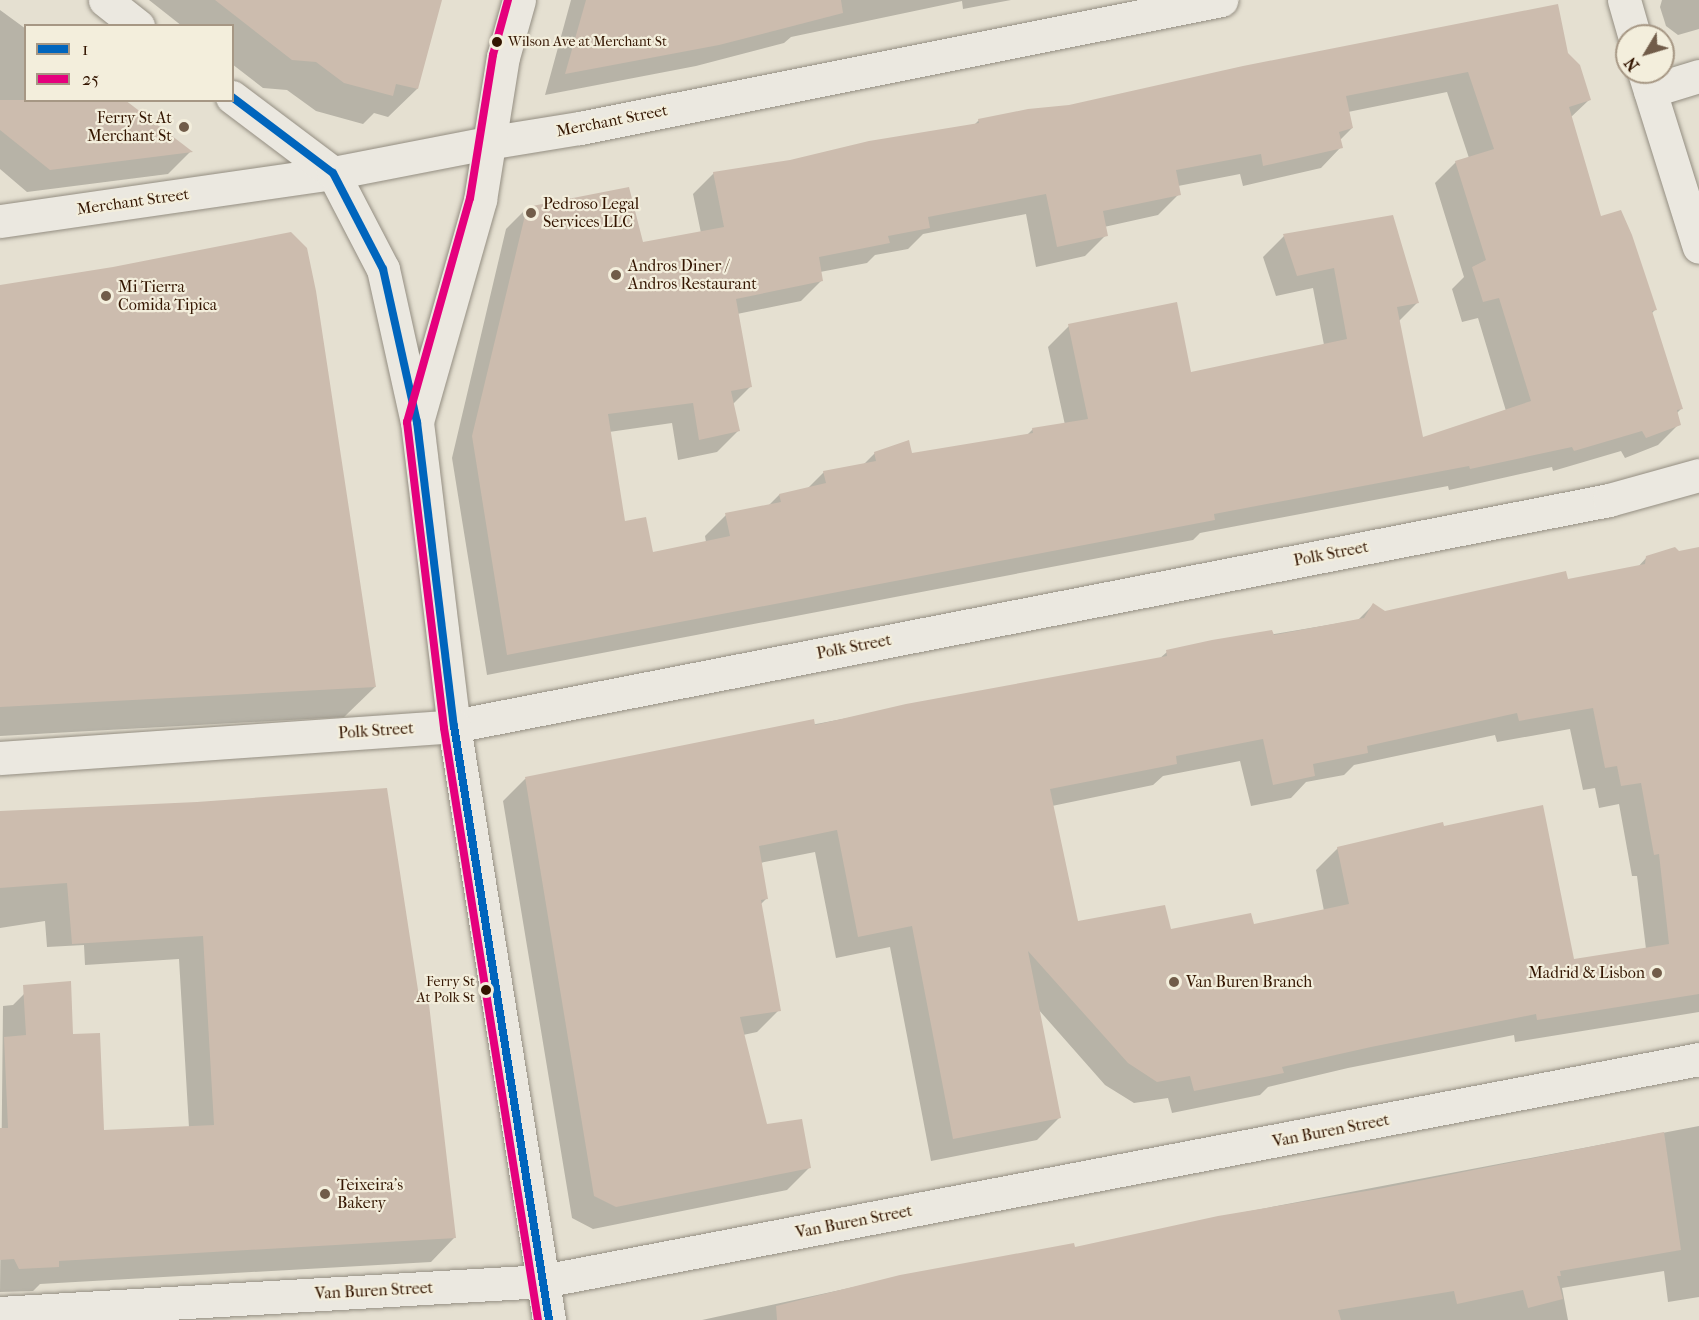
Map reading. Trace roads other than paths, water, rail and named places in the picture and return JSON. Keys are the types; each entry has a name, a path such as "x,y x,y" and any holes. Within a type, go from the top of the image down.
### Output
{"street":[{"path":"105,0 135,24"},
{"path":"417,422 480,200 487,143 519,0"},
{"name":"Merchant Street","path":"0,221 333,173 487,143 580,128 1118,10 1221,0"},
{"path":"1624,0 1631,24"},
{"path":"1675,79 1699,76"},
{"path":"1648,84 1699,248"},
{"path":"234,99 333,173 382,269 417,422 454,726 549,1320"},
{"name":"Polk Street","path":"0,758 454,726 1609,500 1699,475"},
{"name":"Van Buren Street","path":"0,1313 543,1281 1699,1059"}],"place":[{"name":"Wilson Ave at Merchant St","path":"497,42"},
{"name":"Ferry St At Merchant St","path":"184,127"},
{"name":"Pedroso Legal Services LLC","path":"531,213"},
{"name":"Andros Diner / Andros Restaurant","path":"616,275"},
{"name":"Mi Tierra Comida Tipica","path":"106,296"},
{"name":"Madrid & Lisbon","path":"1657,973"},
{"name":"Van Buren Branch","path":"1174,982"},
{"name":"Ferry St At Polk St","path":"486,990"},
{"name":"Teixeira's Bakery","path":"325,1194"}]}
